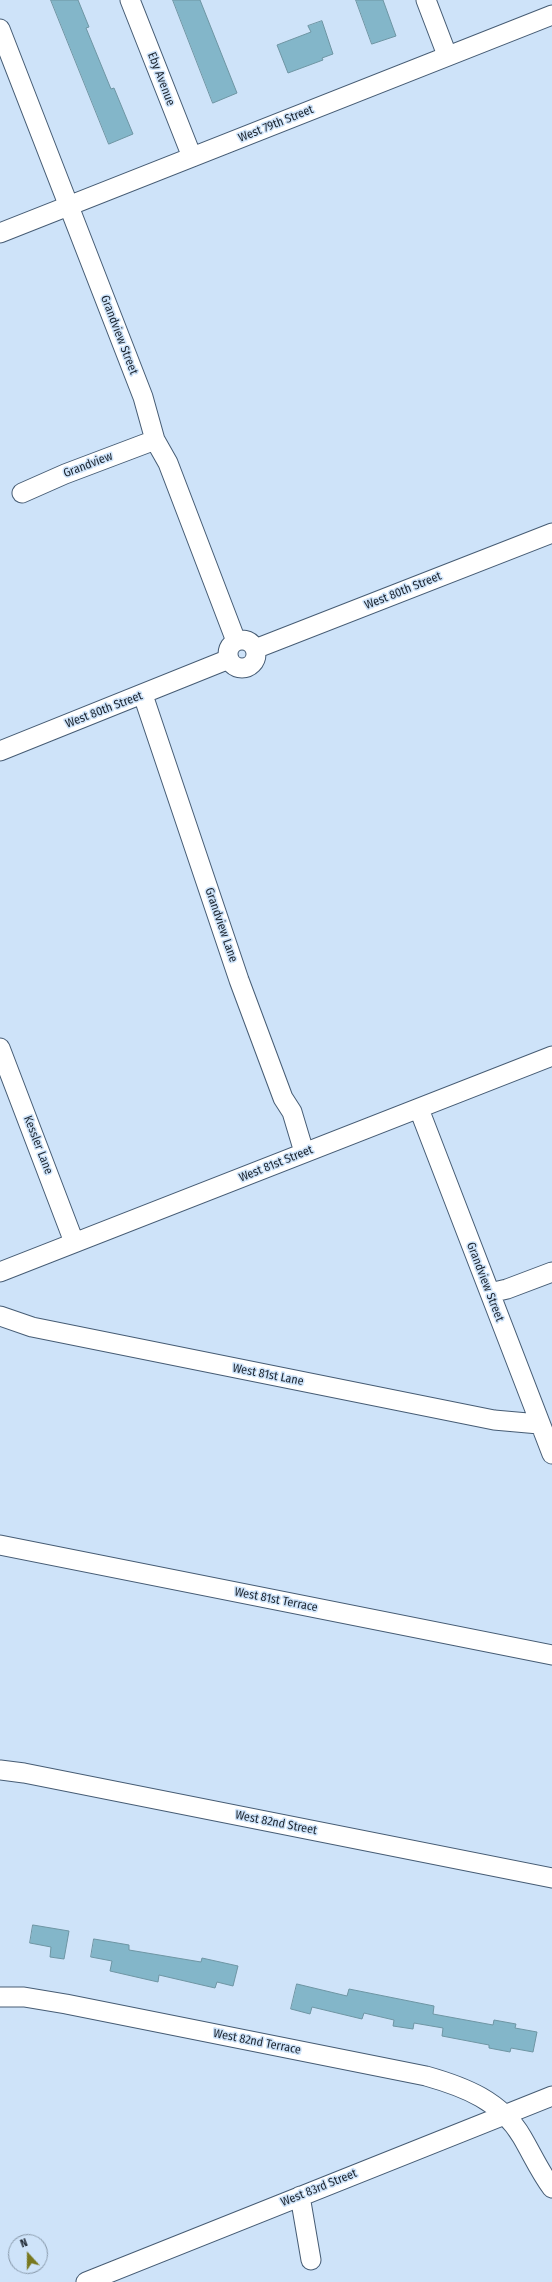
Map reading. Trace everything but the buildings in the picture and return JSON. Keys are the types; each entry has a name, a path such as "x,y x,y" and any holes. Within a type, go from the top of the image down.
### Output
{"street":[{"name":"Eby Avenue","path":"130,0 192,157"},
{"path":"426,0 448,55"},
{"name":"West 79th Street","path":"0,233 552,15"},
{"name":"Grandview Street","path":"0,29 143,397 155,440 168,462 236,641"},
{"name":"Grandview","path":"22,493 65,474 155,440"},
{"name":"West 80th Street","path":"255,649 551,537"},
{"path":"236,641 249,642 255,649 255,659 249,666 236,667 229,659 229,648 236,641"},
{"name":"West 80th Street","path":"0,751 144,695 229,659"},
{"name":"Grandview Lane","path":"144,695 239,980 283,1098 292,1112 304,1152"},
{"name":"Kessler Lane","path":"0,1048 74,1242"},
{"name":"West 81st Street","path":"0,1272 304,1152 420,1109 552,1056"},
{"name":"Grandview Street","path":"420,1109 539,1424 552,1454"},
{"path":"490,1293 507,1289 552,1272"},
{"name":"West 81st Lane","path":"0,1316 32,1327 173,1356 494,1420 539,1424"},
{"name":"West 81st Terrace","path":"0,1545 552,1655"},
{"name":"West 82nd Street","path":"0,1770 24,1773 552,1878"},
{"name":"West 82nd Terrace","path":"0,1997 24,1997 66,2004 426,2076 476,2094 487,2100 506,2115"},
{"name":"West 83rd Street","path":"86,2282 552,2096"},
{"path":"506,2115 522,2137 552,2188"},
{"path":"300,2196 311,2260"}]}
